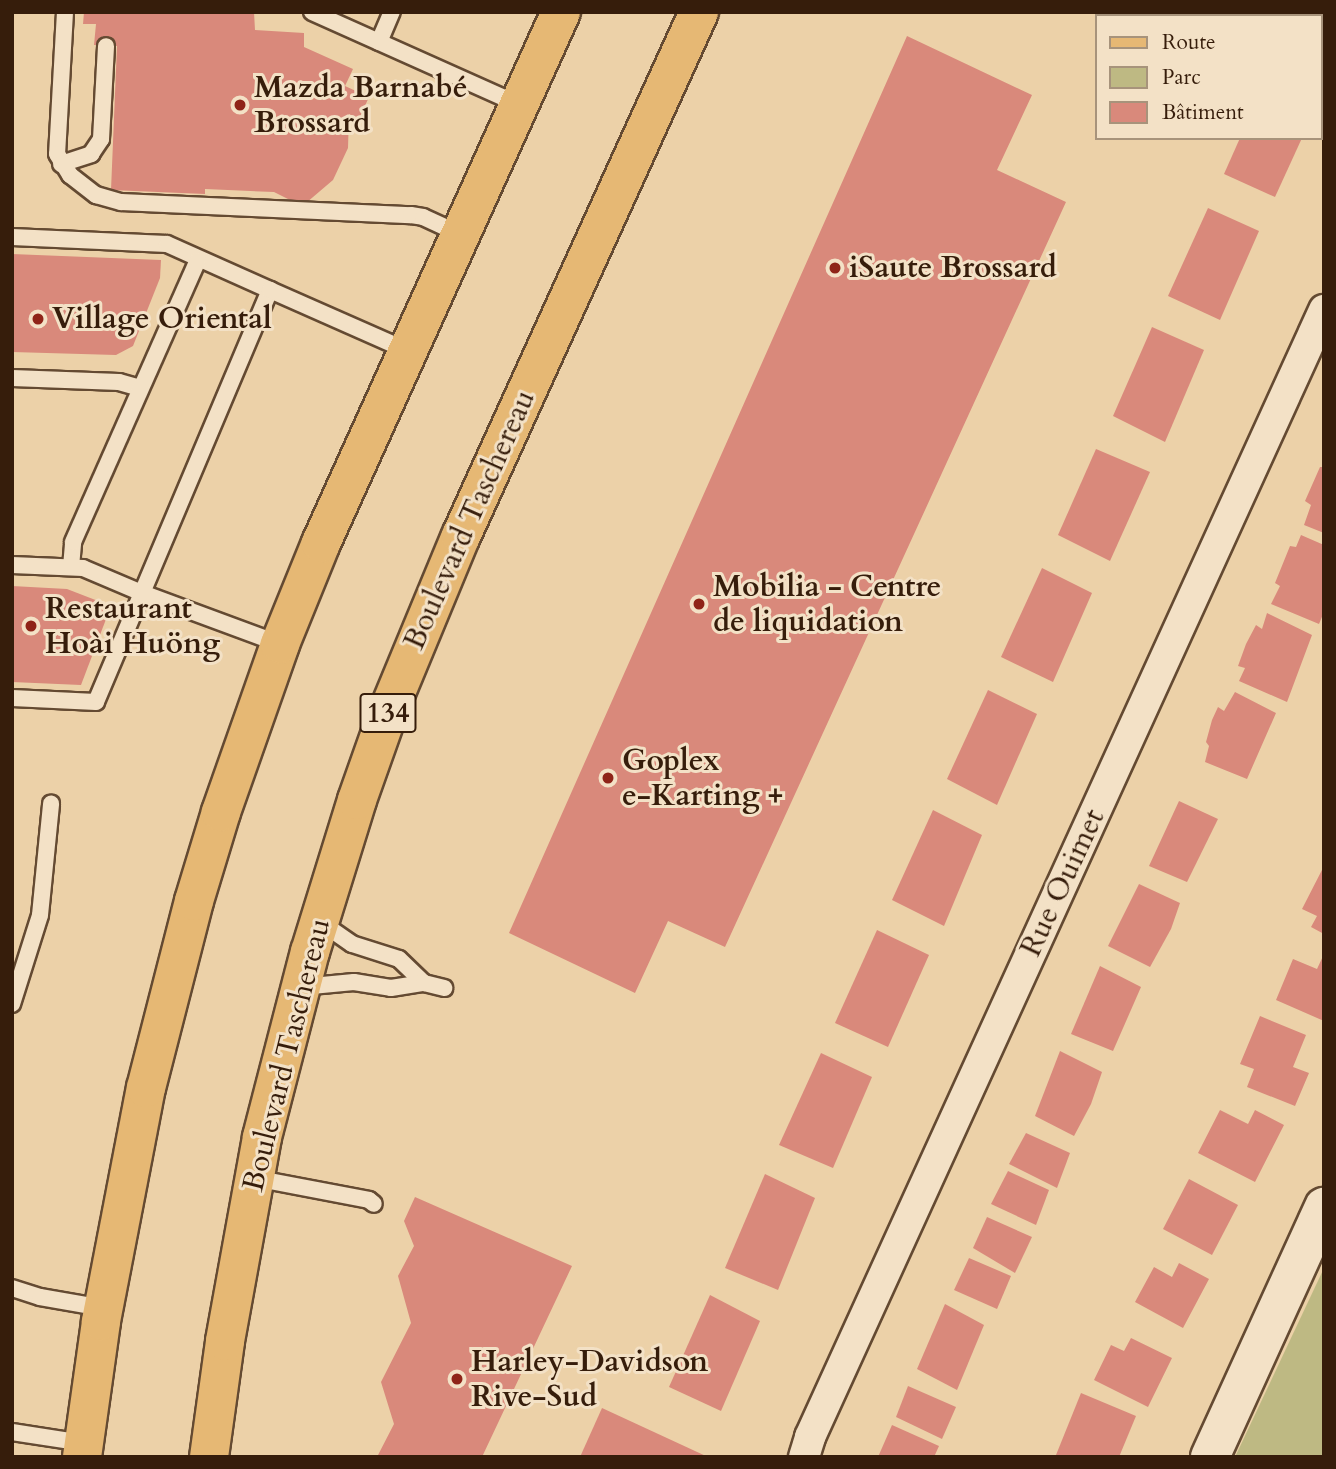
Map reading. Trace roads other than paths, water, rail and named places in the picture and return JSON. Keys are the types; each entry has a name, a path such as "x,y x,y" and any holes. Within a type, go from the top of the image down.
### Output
{"main road":[{"path":"83,1450 103,1308 146,1088 181,949 218,822 280,644 321,542 561,12"},
{"name":"Boulevard Taschereau","path":"209,1457 254,1178 301,987 357,800 430,607 699,12"}],"street":[{"name":"Rue Ouimet","path":"804,1457 816,1424 1324,310"},
{"path":"1210,1457 1324,1206"}],"lane":[{"path":"65,12 57,142 61,164 82,187 107,200 411,215 423,217 460,234"},
{"path":"312,12 518,104"},
{"path":"379,42 393,12"},
{"path":"61,164 91,154 101,139 106,46"},
{"path":"12,237 174,245 198,260 406,350"},
{"path":"71,567 73,542 198,260"},
{"path":"12,698 96,702 270,290"},
{"path":"12,378 119,382 141,388"},
{"path":"12,565 83,568 280,644"},
{"path":"12,1004 40,915 51,804"},
{"path":"319,921 352,944 399,959 424,983"},
{"path":"301,987 354,982 391,988 424,983 444,988"},
{"path":"254,1178 369,1199 374,1203"},
{"path":"12,1287 40,1297 103,1308"},
{"path":"12,1432 83,1450"}],"place":[{"name":"Mazda Barnabé Brossard","path":"240,105"},
{"name":"iSaute Brossard","path":"835,268"},
{"name":"Village Oriental","path":"38,319"},
{"name":"Mobilia - Centre de liquidation","path":"699,604"},
{"name":"Restaurant Hoài Huöng","path":"31,626"},
{"name":"Goplex e-Karting +","path":"608,778"},
{"name":"Harley-Davidson Rive-Sud","path":"457,1379"}]}
